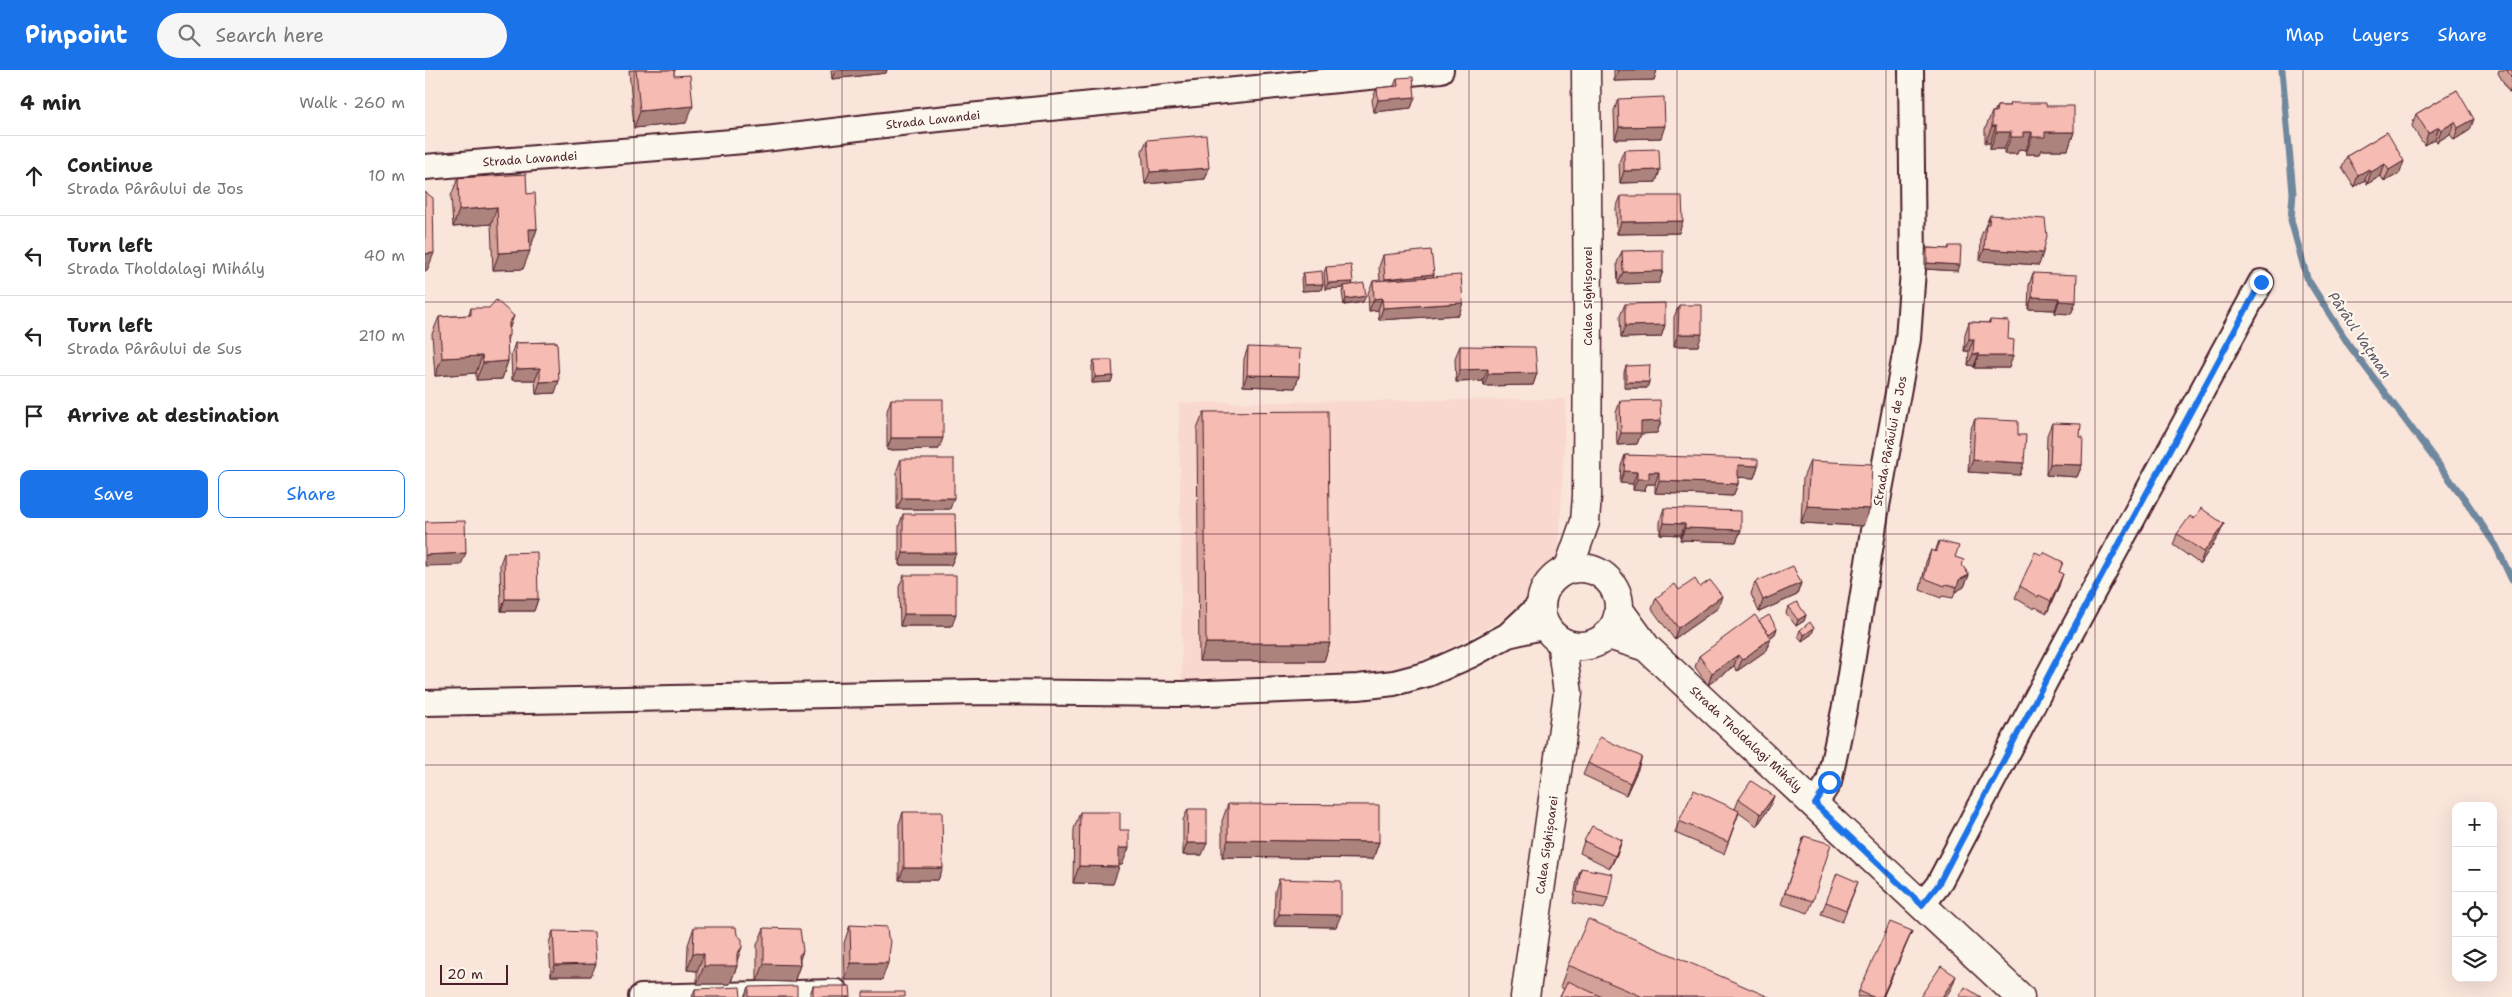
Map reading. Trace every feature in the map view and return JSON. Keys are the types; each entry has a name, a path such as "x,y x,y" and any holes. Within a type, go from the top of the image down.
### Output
{"main road":[{"name":"Calea Sighișoarei","path":"1586,70 1588,321 1585,522 1599,573"},
{"name":"Calea Sighișoarei","path":"1567,570 1585,522"},
{"path":"1583,568 1599,573 1610,583 1617,596 1619,610 1615,624 1599,640 1575,646 1549,624 1549,583 1567,570 1583,568"},
{"name":"Strada Tholdalagi Mihály","path":"1619,610 1646,647 2020,997"},
{"name":"Calea Sighișoarei","path":"1549,624 1568,693"},
{"name":"Calea Sighișoarei","path":"1525,997 1568,693 1599,640"},
{"name":"Strada Tholdalagi Mihály","path":"1599,640 1646,647"}],"street":[{"name":"Strada Lavandei","path":"425,167 756,140 918,121 1441,70"},
{"name":"Strada Pârâului de Jos","path":"1815,804 1829,782 1843,715 1877,506 1908,339 1913,270 1911,70"},
{"path":"1922,905 1938,885 2066,642 2261,282"},
{"path":"425,703 967,693 1182,694 1323,689 1394,683 1429,674 1471,655 1508,635 1549,624"},
{"path":"641,997 836,992"}],"shaded area":[{"path":"1566,399 1559,556 1538,578 1522,610 1447,649 1397,671 1322,679 1182,682 1179,403"}],"building":[{"path":"636,70 674,70 674,76 690,75 693,106 640,111"},
{"path":"2507,70 2512,70 2512,78"},
{"path":"1413,77 1415,97 1378,100 1377,88 1398,86 1397,78"},
{"path":"2457,90 2474,119 2458,128 2455,122 2441,130 2439,127 2428,133 2416,114"},
{"path":"1664,97 1665,126 1619,127 1618,99"},
{"path":"2010,103 2046,103 2046,106 2074,106 2074,132 2045,132 2045,137 2032,137 2032,132 2023,132 2023,137 2011,137 2011,132 1996,132 1996,126 1992,126 1992,112 1996,112 1997,106 2010,106"},
{"path":"2387,132 2404,161 2389,170 2385,164 2371,172 2369,169 2358,175 2347,156"},
{"path":"1206,135 1209,168 1150,172 1147,140"},
{"path":"1659,149 1660,170 1624,171 1624,150"},
{"path":"526,174 527,194 535,193 537,229 529,229 530,251 499,253 497,207 459,210 458,178"},
{"path":"425,192 433,198 434,253 425,254"},
{"path":"1621,196 1682,196 1683,221 1621,222"},
{"path":"1990,215 2045,219 2047,236 2043,253 1984,249 1986,224 1989,224"},
{"path":"1949,246 1961,246 1960,265 1927,263 1927,248 1949,249"},
{"path":"1431,250 1434,274 1385,279 1383,255"},
{"path":"1663,250 1663,271 1623,272 1622,251"},
{"path":"1351,265 1353,282 1328,283 1326,267"},
{"path":"1322,271 1323,284 1304,285 1303,273"},
{"path":"2033,273 2077,275 2076,302 2059,301 2059,298 2032,297"},
{"path":"1461,275 1463,303 1383,308 1382,298 1374,299 1373,281"},
{"path":"1364,283 1366,296 1346,299 1344,286"},
{"path":"496,300 514,316 509,323 509,336 507,336 508,361 483,363 482,356 442,358 439,317 471,315 471,308 489,308"},
{"path":"1665,303 1665,325 1625,326 1625,304"},
{"path":"1679,305 1702,305 1702,334 1678,334"},
{"path":"1990,320 2009,321 2008,339 2014,340 2013,356 1978,356 1979,354 1973,354 1974,339 1969,339 1969,322 1990,323"},
{"path":"557,342 559,381 540,382 540,368 516,369 515,343"},
{"path":"1460,346 1535,347 1537,373 1488,374 1488,369 1460,370"},
{"path":"1248,347 1300,349 1299,376 1247,375"},
{"path":"1094,360 1112,360 1113,376 1095,377"},
{"path":"1650,365 1649,382 1626,382 1626,366"},
{"path":"891,399 943,399 943,438 891,438"},
{"path":"1660,400 1661,421 1641,422 1641,433 1621,433 1620,401"},
{"path":"1328,411 1330,643 1206,643 1204,412"},
{"path":"1975,419 2018,421 2018,435 2026,435 2024,463 1973,460"},
{"path":"2052,423 2081,424 2080,437 2083,437 2082,465 2050,464"},
{"path":"1625,455 1758,459 1758,466 1738,465 1738,484 1659,481 1659,472 1649,472 1649,479 1637,479 1637,472 1624,471"},
{"path":"901,459 954,459 954,498 902,498"},
{"path":"1810,461 1872,464 1870,509 1807,506"},
{"path":"1664,508 1741,511 1741,530 1685,528 1685,524 1664,523"},
{"path":"2201,508 2224,524 2204,552 2177,534 2190,516 2194,519"},
{"path":"903,514 955,514 956,553 903,553"},
{"path":"465,521 466,553 425,555 425,522"},
{"path":"1939,541 1959,546 1955,557 1964,560 1962,565 1969,575 1959,580 1957,587 1946,584 1945,586 1924,578 1931,550 1936,552"},
{"path":"537,552 538,599 505,599 504,553"},
{"path":"2035,552 2042,555 2043,552 2063,562 2059,572 2063,574 2051,601 2039,595 2038,597 2020,586"},
{"path":"1793,566 1801,583 1763,600 1755,582"},
{"path":"904,575 956,575 956,614 904,614"},
{"path":"1695,579 1700,587 1710,580 1722,596 1678,628 1656,598 1675,584 1679,590"},
{"path":"1797,602 1806,615 1798,620 1788,607"},
{"path":"1755,615 1771,638 1742,660 1738,655 1712,673 1699,656"},
{"path":"1769,615 1777,628 1769,634 1759,621"},
{"path":"1810,622 1814,628 1804,635 1800,630"},
{"path":"1600,737 1642,757 1630,783 1588,763"},
{"path":"1751,781 1774,796 1761,814 1739,799"},
{"path":"1694,790 1739,811 1728,842 1679,821"},
{"path":"1228,804 1379,805 1379,842 1228,840"},
{"path":"1188,809 1207,809 1207,843 1187,843"},
{"path":"903,812 942,812 943,868 904,868"},
{"path":"1080,812 1120,812 1120,830 1129,830 1129,848 1119,848 1119,867 1079,866"},
{"path":"1592,826 1622,840 1615,856 1584,841"},
{"path":"1804,836 1831,844 1813,901 1785,893"},
{"path":"1581,868 1613,874 1608,898 1577,892"},
{"path":"1837,873 1858,882 1846,910 1826,902"},
{"path":"1279,879 1341,881 1341,915 1279,914"},
{"path":"1588,919 1769,997 1643,997 1568,965"},
{"path":"1890,922 1912,931 1882,997 1873,997 1859,991"},
{"path":"850,925 887,927 888,937 891,941 888,963 851,963"},
{"path":"694,927 736,927 737,935 742,939 742,947 737,954 737,966 704,966 704,954 693,953"},
{"path":"764,928 800,929 803,951 799,955 800,965 764,964"},
{"path":"553,931 594,932 596,964 555,965"},
{"path":"1941,966 1956,976 1942,997 1920,997"},
{"path":"1568,981 1602,997 1560,997"},
{"path":"797,986 797,997 749,997 749,987"},
{"path":"813,986 850,986 851,997 813,997"},
{"path":"740,987 741,997 695,997 695,989"},
{"path":"1965,987 1981,997 1959,997"},
{"path":"863,992 905,992 905,997 863,997"}],"waterway":[{"name":"Pârâul Vațman","path":"2282,70 2293,193 2291,220 2307,278 2349,345 2463,497 2496,546 2512,580"}],"route":[{"path":"1829,782 1815,804 1922,905 1938,885 2066,642 2261,282"}]}
